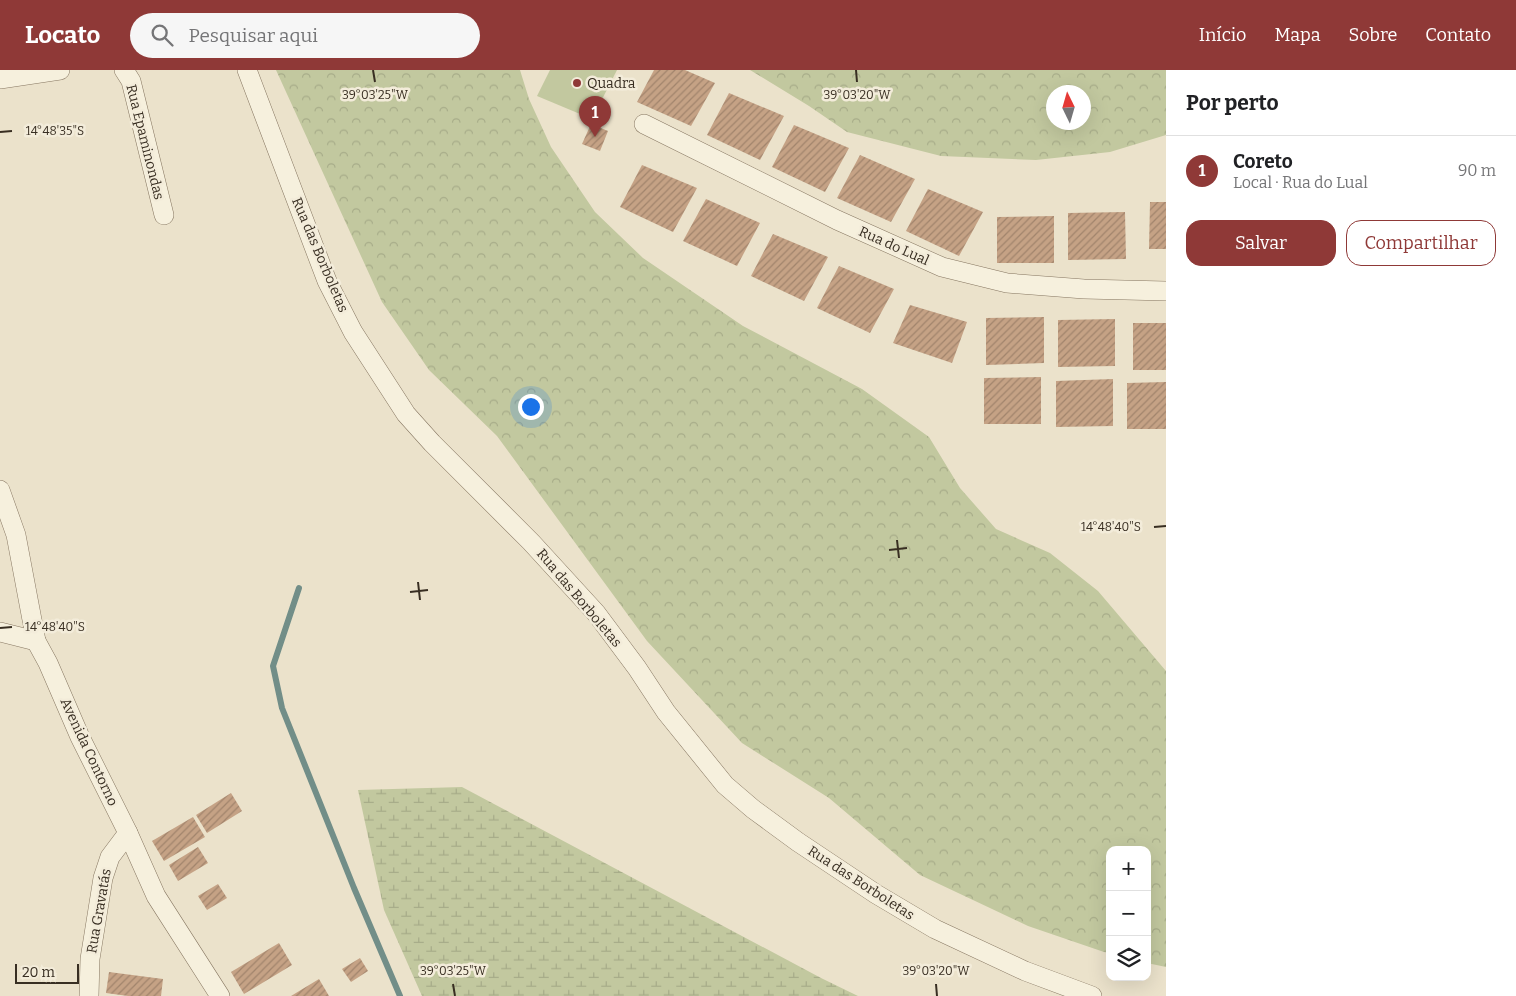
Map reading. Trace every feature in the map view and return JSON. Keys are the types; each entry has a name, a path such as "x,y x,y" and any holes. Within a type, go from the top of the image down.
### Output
{"street":[{"path":"0,79 60,70"},
{"name":"Rua Epaminondas","path":"124,70 131,81 164,215"},
{"name":"Rua das Borboletas","path":"247,70 327,281 353,332 395,398 406,414 432,443 531,542 596,613 666,712 724,785 798,842 876,894 935,929 1025,971 1092,996"},
{"name":"Rua do Lual","path":"644,124 837,220 942,267 1007,284 1084,289 1166,291"},
{"name":"Avenida Contorno","path":"0,490 16,535 36,640 156,896 220,996"},
{"path":"0,632 36,640"},
{"name":"Rua Gravatás","path":"89,996 90,959 102,878 110,857 128,833"}],"green space":[{"path":"276,70 520,70 529,99 551,147 595,212 643,258 743,326 862,389 929,437 960,488 996,529 1050,553 1098,591 1166,671 1166,967 1151,964 1151,846 1106,846 1106,952 1104,952 1028,926 920,875 829,798 742,743 647,641 497,436 429,370 382,302"},
{"name":"Quadra","path":"550,70 617,70 592,119 537,96"},
{"path":"750,70 1166,70 1166,135 1110,152 1036,160 941,156 847,132"},
{"path":"462,787 858,996 422,996 384,910 358,790"}],"building":[{"path":"654,70 685,70 715,83 691,126 637,102"},
{"path":"729,93 784,116 760,160 707,135"},
{"path":"591,124 608,131 600,151 582,144"},
{"path":"794,125 849,148 825,192 772,167"},
{"path":"860,155 915,179 891,222 837,198"},
{"path":"642,165 697,188 673,232 620,207"},
{"path":"928,189 983,212 959,256 906,231"},
{"path":"706,199 760,223 737,266 683,241"},
{"path":"1150,202 1166,202 1166,249 1149,249"},
{"path":"1125,212 1126,259 1068,260 1068,213"},
{"path":"1054,216 1054,263 997,263 997,217"},
{"path":"773,234 828,257 804,301 751,276"},
{"path":"839,266 894,289 870,333 817,308"},
{"path":"910,305 967,322 952,363 893,343"},
{"path":"1044,317 1044,363 986,365 986,318"},
{"path":"1115,319 1115,366 1058,367 1058,320"},
{"path":"1133,323 1166,323 1166,370 1133,370"},
{"path":"1041,377 1041,424 984,424 984,378"},
{"path":"1113,379 1113,426 1056,427 1056,381"},
{"path":"1166,382 1166,429 1127,429 1127,383"},
{"path":"231,793 242,811 207,833 196,815"},
{"path":"193,817 205,837 164,861 152,841"},
{"path":"198,847 208,863 178,881 169,865"},
{"path":"218,884 227,898 207,910 198,896"},
{"path":"279,943 292,965 244,994 231,972"},
{"path":"360,958 368,971 351,982 342,969"},
{"path":"109,972 163,979 161,996 128,996 106,993"},
{"path":"319,979 329,996 291,996"}],"waterway":[{"path":"299,588 273,666 282,708 354,888 400,996"}],"place":[{"name":"Quadra","path":"577,83"},
{"name":"Coreto","path":"595,137"}]}
